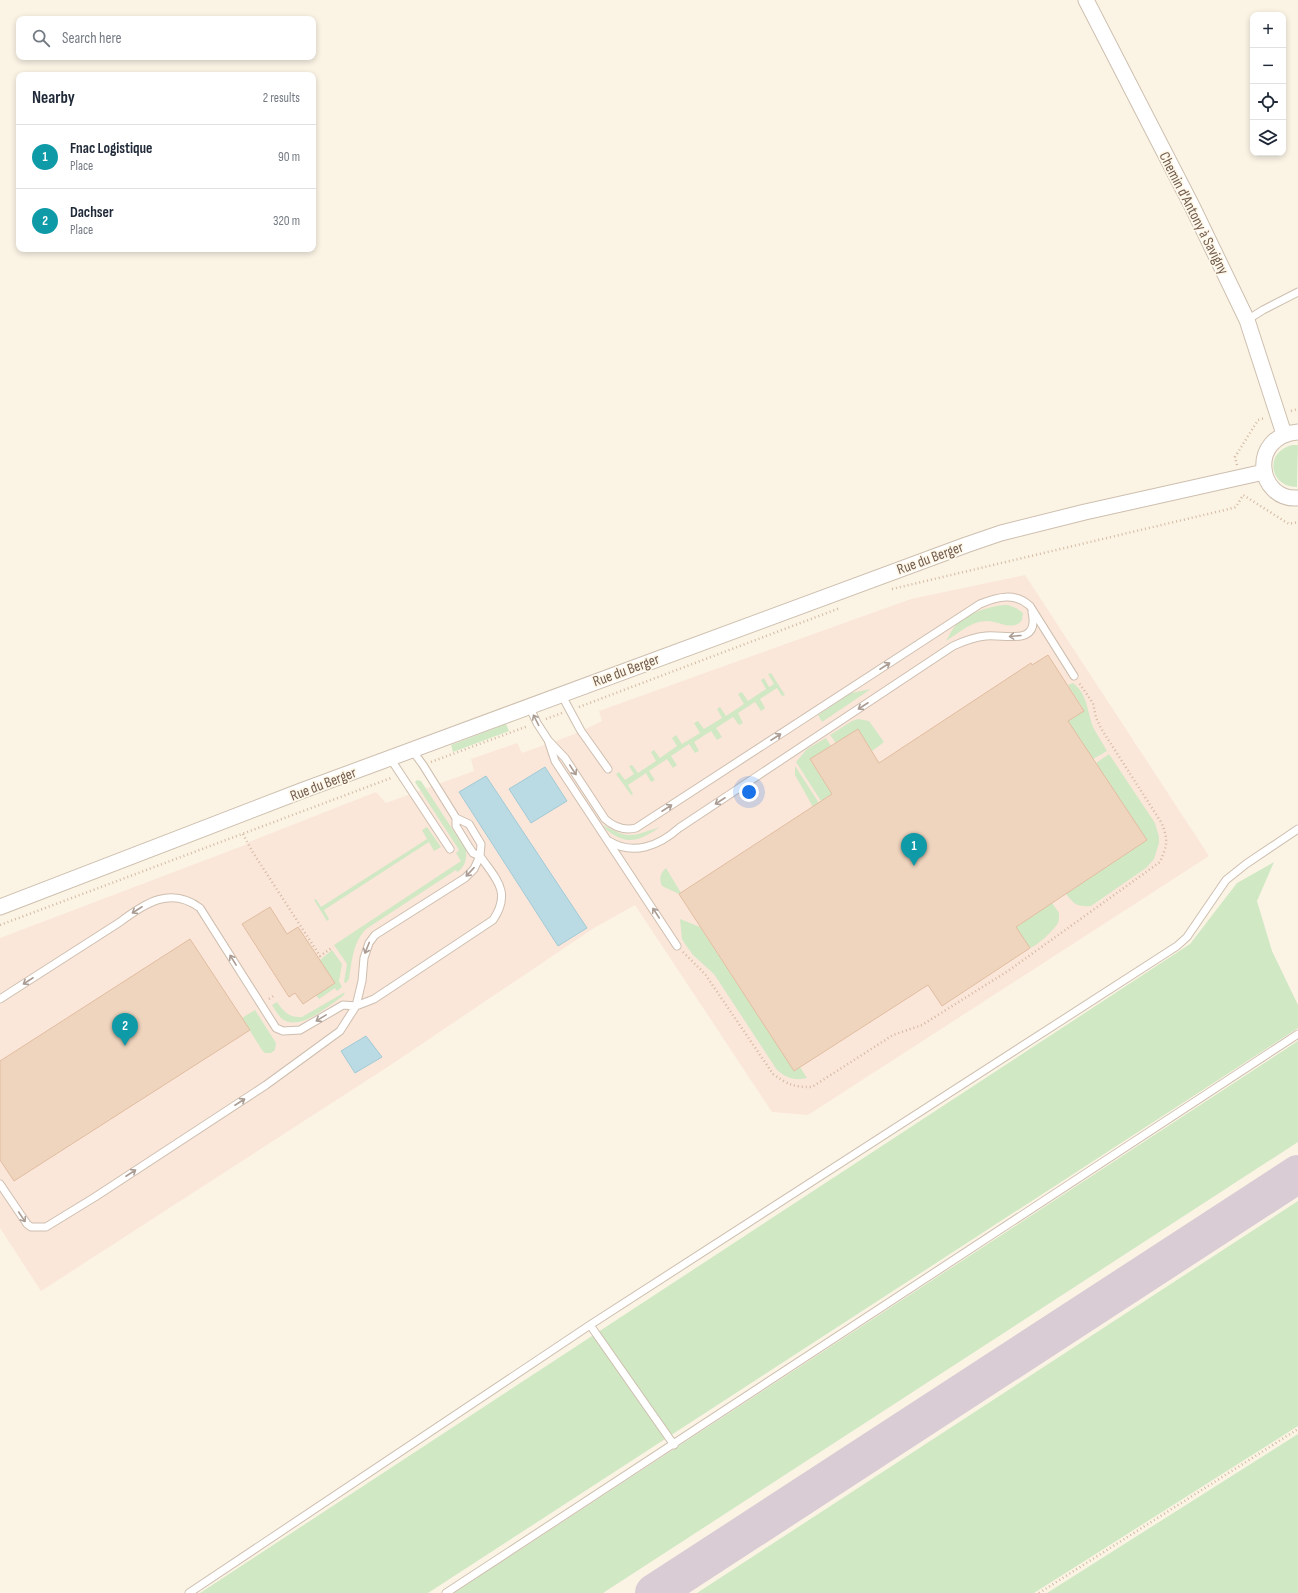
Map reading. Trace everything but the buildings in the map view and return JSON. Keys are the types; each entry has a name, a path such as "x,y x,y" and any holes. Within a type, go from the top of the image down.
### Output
{"street":[{"name":"Chemin d'Antony à Savigny","path":"1086,0 1193,208 1247,320 1291,433"},
{"path":"1291,433 1274,441 1268,448 1265,455 1264,472 1270,484 1279,493 1286,497 1298,498"},
{"name":"Rue du Berger","path":"0,907 390,758 966,545 1001,533 1085,512 1264,472"}],"lane":[{"path":"1247,320 1298,292"},
{"path":"529,706 537,723 548,740 565,758 605,819 617,828 627,830 636,828 980,604 992,599 1014,597 1025,602 1032,610 1074,676"},
{"path":"609,841 623,848 642,848 671,835 679,828 953,646 967,639 985,636 1017,637 1027,634 1032,630 1032,610"},
{"path":"561,694 581,731 608,769"},
{"path":"548,740 555,761 677,946"},
{"path":"0,999 120,922 139,908 152,901 172,897 185,899 200,908 276,1028 283,1031 300,1030 343,1004 356,1006 374,999 493,920 500,911 500,884 480,856 473,853 469,847 456,826 456,818 412,750"},
{"path":"390,758 450,849"},
{"path":"0,1184 27,1224 31,1227 46,1227 95,1197 266,1085 340,1031 356,1006 362,981 364,958 369,943 375,935 465,878 474,869 480,856 482,844 469,824 456,818"},
{"path":"189,1593 590,1325 1177,946 1187,937 1226,880 1246,864 1298,829"},
{"path":"446,1593 674,1445 1298,1034"},
{"path":"590,1325 674,1445"}],"path":[{"path":"887,590 1229,509 1236,507 1243,495 1289,524 1298,522"},
{"path":"454,754 843,607"},
{"path":"677,946 705,974 773,1074 788,1085 800,1087 812,1087 892,1035 922,1024 1008,971 1160,862 1166,847 1167,834 1162,822 1102,730 1096,718 1093,702 1074,676"},
{"path":"0,925 376,784"},
{"path":"243,834 252,851 320,956 333,947"},
{"path":"1039,1593 1298,1429"}],"shaded area":[{"path":"1025,575 1209,856 808,1115 772,1112 635,905 594,928 389,1066 41,1291 0,1228 0,938 245,845 249,842 376,792 386,803 474,771 471,759 517,743 522,753 575,734 602,721 599,711 911,599"}],"green space":[{"path":"1292,445 1298,445 1297,487 1280,481 1276,476 1274,469 1274,461 1277,455 1283,449"},
{"path":"1008,605 1023,613 1022,620 1018,623 1010,626 992,621 976,623 965,628 946,641 955,627 973,613 987,608"},
{"path":"771,673 785,695 782,696 777,688 760,699 765,708 761,711 755,702 738,713 743,723 739,725 733,717 716,728 722,737 717,740 711,731 694,742 699,751 695,753 689,744 671,756 677,765 673,768 667,759 649,771 655,780 651,782 646,773 628,785 633,794 631,795 616,774 619,772 625,780 634,774 629,766 632,765 638,773 656,761 651,752 654,750 660,758 677,746 672,738 676,735 682,744 700,733 694,723 698,721 704,729 722,718 717,709 720,707 726,716 744,704 738,694 742,692 748,701 766,689 761,680 764,678 769,687 774,684 768,674"},
{"path":"1073,683 1082,693 1094,729 1107,751 1093,759 1068,721 1084,710 1068,685"},
{"path":"871,689 822,722 818,715 851,693"},
{"path":"858,719 869,721 884,742 872,751 858,729 836,743 830,735 852,721"},
{"path":"506,724 509,731 453,752 451,745"},
{"path":"826,738 831,746 810,760 832,794 821,801 796,762 807,749"},
{"path":"1109,754 1155,823 1159,843 1154,859 1146,868 1091,906 1082,906 1074,902 1066,894 1147,840 1096,763"},
{"path":"795,766 819,803 813,807 795,775"},
{"path":"417,780 421,781 466,850 465,862 460,870 457,872 456,870 366,929 358,940 352,959 349,979 346,983 344,982 347,964 334,945 461,861 456,853 459,850 415,782"},
{"path":"603,825 626,835 643,833 660,827 638,839 626,840 612,834 606,830"},
{"path":"427,827 441,847 434,851 429,842 324,910 329,919 327,921 314,900 316,899 321,907 427,839 422,830"},
{"path":"1274,862 1257,901 1272,951 1298,1005 1298,1028 428,1593 200,1593 1190,944 1237,883"},
{"path":"666,868 681,893 679,894 662,886 661,876 662,872"},
{"path":"1052,903 1059,913 1058,923 1053,930 1030,948 1016,927"},
{"path":"680,919 700,927 794,1071 800,1067 807,1078 791,1078 777,1070 714,974 693,955 685,944 682,939"},
{"path":"332,950 342,964 339,981 342,987 337,991 335,988 319,999 316,995 320,960"},
{"path":"345,992 343,996 322,1011 305,1020 296,1022 288,1022 281,1018 272,1005 277,1002 287,1014 302,1017"},
{"path":"255,1010 276,1043 275,1050 271,1053 265,1053 262,1050 242,1018"},
{"path":"1298,1041 1298,1142 603,1593 454,1593"},
{"path":"1298,1201 1298,1426 1034,1593 697,1593"},
{"path":"1298,1434 1298,1593 1047,1593"}],"water":[{"path":"545,767 567,801 531,823 509,789"},
{"path":"486,776 587,928 558,946 459,792"},
{"path":"366,1036 382,1057 355,1073 341,1051"}],"taxiway":[{"path":"654,1593 1298,1174"}],"place":[{"name":"Fnac Logistique","path":"914,866"},
{"name":"Dachser","path":"125,1046"}]}
